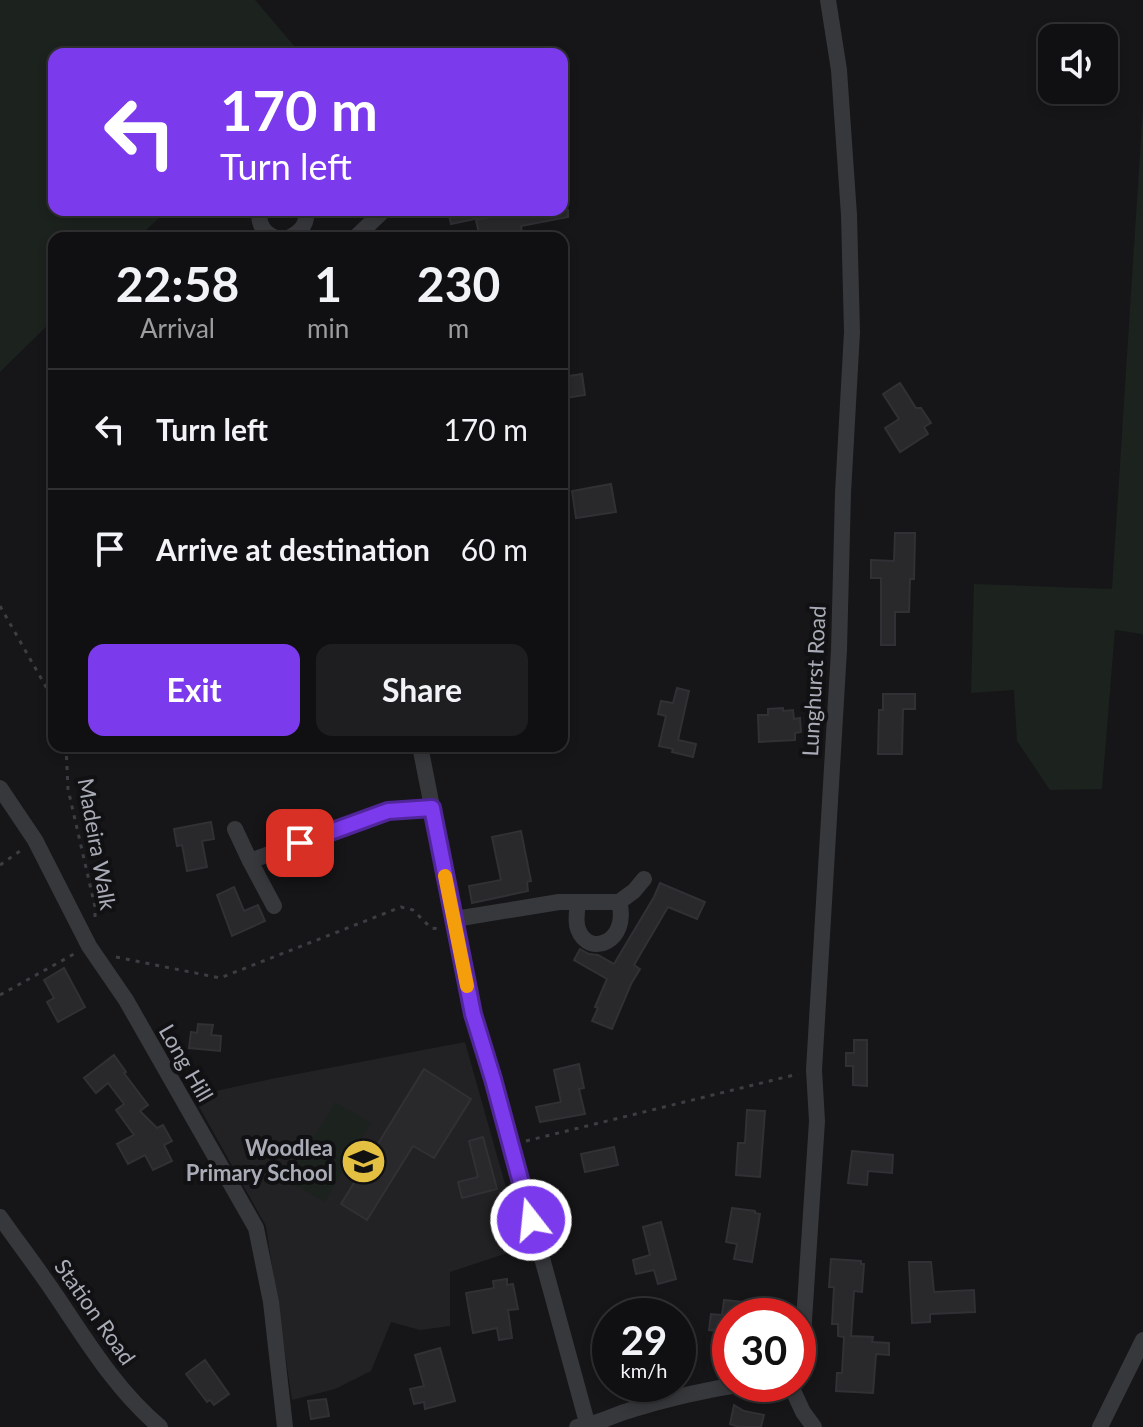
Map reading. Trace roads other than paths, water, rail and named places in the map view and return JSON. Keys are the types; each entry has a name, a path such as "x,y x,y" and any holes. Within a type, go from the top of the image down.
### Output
{"street":[{"name":"Lunghurst Road","path":"806,1298 817,1121 814,1070 839,650 843,493 852,332 849,215 839,70 828,0"},
{"path":"361,232 378,216"},
{"path":"421,752 473,1014 511,1145 583,1426 632,1418 684,1395 712,1390"},
{"name":"Long Hill","path":"0,788 35,840 91,949 126,1000 256,1228 271,1302 285,1427"},
{"path":"250,861 388,811 432,808"},
{"path":"235,829 274,906"},
{"path":"456,925 559,902 619,902 644,879"},
{"path":"578,903 577,926 580,934 585,939 605,943 617,933 622,913 619,902"},
{"name":"Station Road","path":"0,1217 99,1360 124,1392 160,1427"},
{"path":"1100,1427 1143,1340"},
{"path":"798,1402 814,1427"}],"place":[{"name":"Woodlea Primary School","path":"364,1161"}]}
